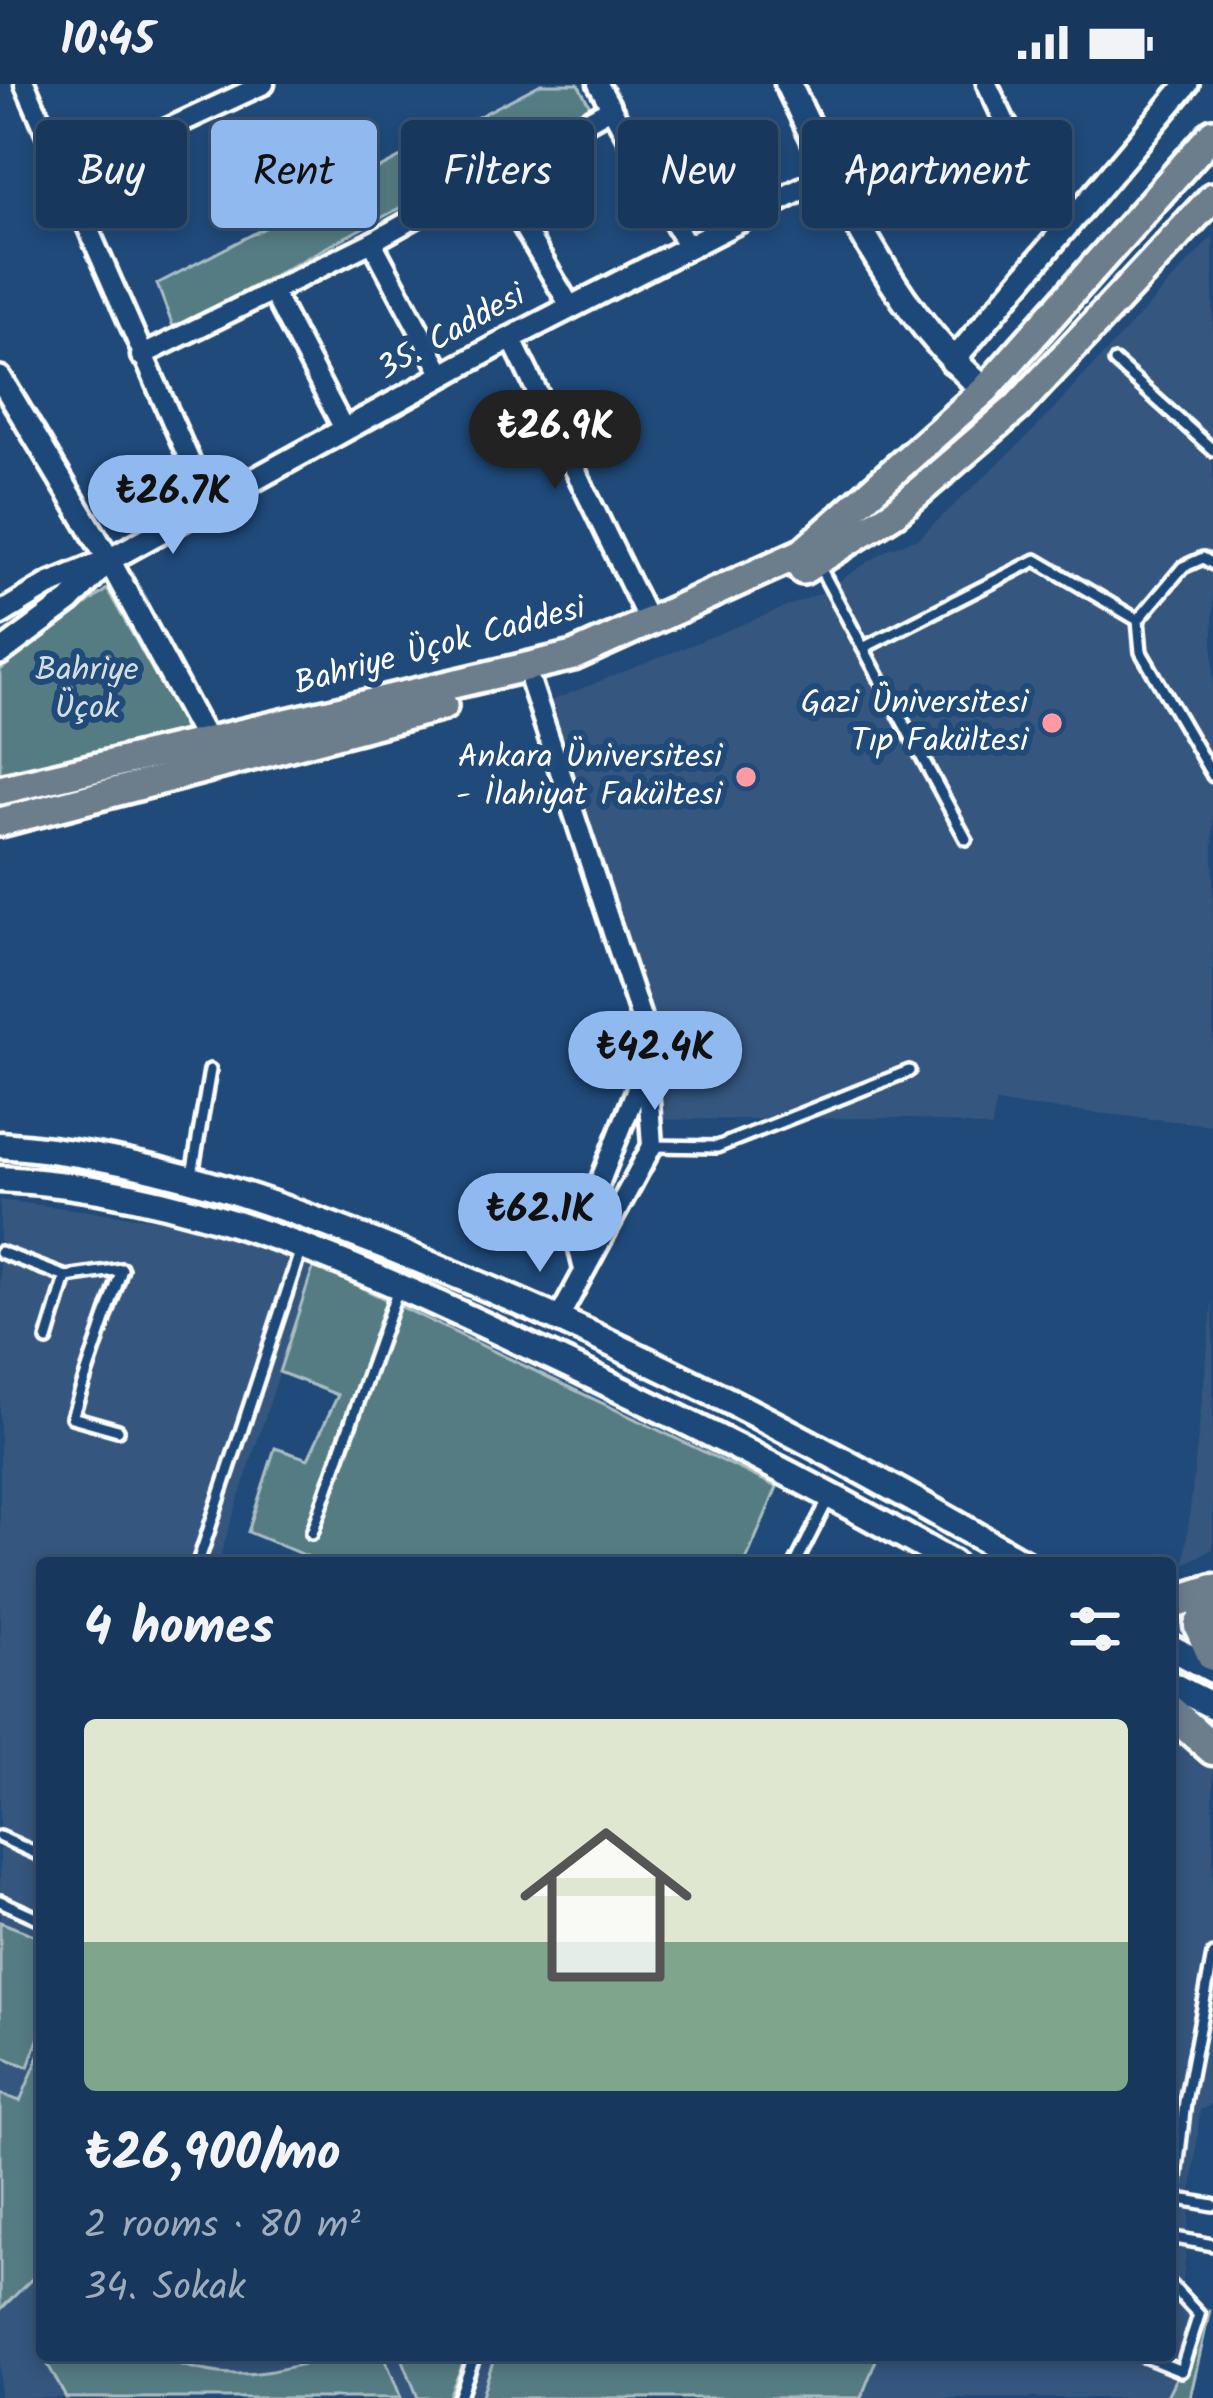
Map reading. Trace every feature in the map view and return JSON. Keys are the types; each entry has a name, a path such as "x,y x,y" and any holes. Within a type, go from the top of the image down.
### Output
{"highway":[{"path":"1176,1602 1213,1590"},
{"path":"1213,1604 1200,1626 1213,1655"},
{"path":"1176,1716 1213,1749"}],"main road":[{"path":"788,84 805,120"},
{"name":"Bahriye Üçok Caddesi","path":"0,790 573,656 802,553 985,390 1213,133"},
{"name":"Bahriye Üçok Caddesi","path":"0,822 573,671 817,561 895,512 1017,406 1213,196"},
{"path":"863,228 926,335 985,390 1017,406"},
{"path":"0,1145 192,1175 560,1316 872,1474 1014,1557"},
{"path":"0,1179 128,1195 302,1246 400,1285 831,1494 941,1557"},
{"path":"1176,1649 1213,1670"},
{"path":"1176,1687 1213,1706"}],"street":[{"path":"25,84 41,120"},
{"path":"187,120 264,84"},
{"path":"598,84 687,246"},
{"path":"987,84 1004,120"},
{"path":"1072,218 1187,84"},
{"path":"589,120 611,108"},
{"name":"35. Caddesi","path":"109,560 570,306 802,188"},
{"path":"141,356 401,226"},
{"path":"88,228 209,505"},
{"path":"524,228 570,306"},
{"path":"952,362 1063,228"},
{"path":"372,242 443,375"},
{"path":"273,292 344,429"},
{"path":"511,338 649,622"},
{"path":"0,378 109,560 208,744"},
{"path":"0,614 48,585 109,560"},
{"path":"0,653 70,601 109,560"},
{"path":"530,683 644,1028 652,1146 602,1247 583,1266 560,1316"},
{"path":"583,1266 577,1240 646,1064"},
{"path":"614,1141 652,1146"}],"lane":[{"path":"1115,362 1213,450"},
{"path":"1213,545 1208,561 1183,567 1138,620 1141,652 1213,776"},
{"path":"863,648 1036,560 1138,620"},
{"path":"817,561 966,839"},
{"path":"1197,745 1213,749"},
{"path":"192,1175 209,1070"},
{"path":"652,1146 717,1147 909,1071"},
{"path":"200,1557 302,1246"},
{"path":"0,1252 66,1277 122,1269 72,1417 118,1430"},
{"path":"47,1340 66,1277"},
{"path":"312,1533 400,1285"},
{"path":"799,1557 831,1494"},
{"path":"0,1837 36,1853"},
{"path":"0,1901 36,1916"},
{"path":"1176,2185 1211,1955"},
{"path":"1176,2198 1213,2205"},
{"path":"1176,2236 1213,2245"},
{"path":"1156,2361 1181,2371 1198,2315 1176,2291"},
{"path":"459,2398 474,2361"}],"shaded area":[{"name":"Gazi Üniversitesi Tıp Fakültesi","path":"1213,236 1213,1125 995,1103 992,1128 909,1118 611,1120 632,1051 643,990 548,702 821,593 888,549 919,538 1033,431"},
{"path":"0,1200 194,1224 314,1265 220,1557 36,1557 36,2361 1176,2361 1176,1732 1213,1761 1213,2103 1200,2110 1182,2290 1210,2310 1190,2398 0,2398"},
{"path":"1213,1299 1213,1549 1184,1564"}],"green space":[{"path":"541,84 578,84 590,106 564,120 472,120"},
{"path":"401,157 401,207 377,220 377,169"},
{"path":"265,228 362,228 174,329 157,284"},
{"name":"Bahriye Üçok","path":"107,589 189,735 0,781 0,670"},
{"path":"314,1265 777,1487 748,1557 308,1557 248,1532 275,1448 308,1459 338,1395 279,1372"},
{"path":"0,1922 36,1936 36,2045 28,2067 0,2056"},
{"path":"36,2063 36,2275 0,2310 0,2094 20,2101"},
{"path":"1210,2310 1190,2398 1166,2398"},
{"path":"46,2361 172,2361 247,2374 319,2361 386,2361 401,2398 66,2398"},
{"path":"403,2361 464,2361 448,2398 418,2398"},
{"path":"493,2361 876,2361 861,2398 481,2398"}],"place":[{"name":"Gazi Üniversitesi Tıp Fakültesi","path":"1052,723"},
{"name":"Ankara Üniversitesi - İlahiyat Fakültesi","path":"746,777"}]}
